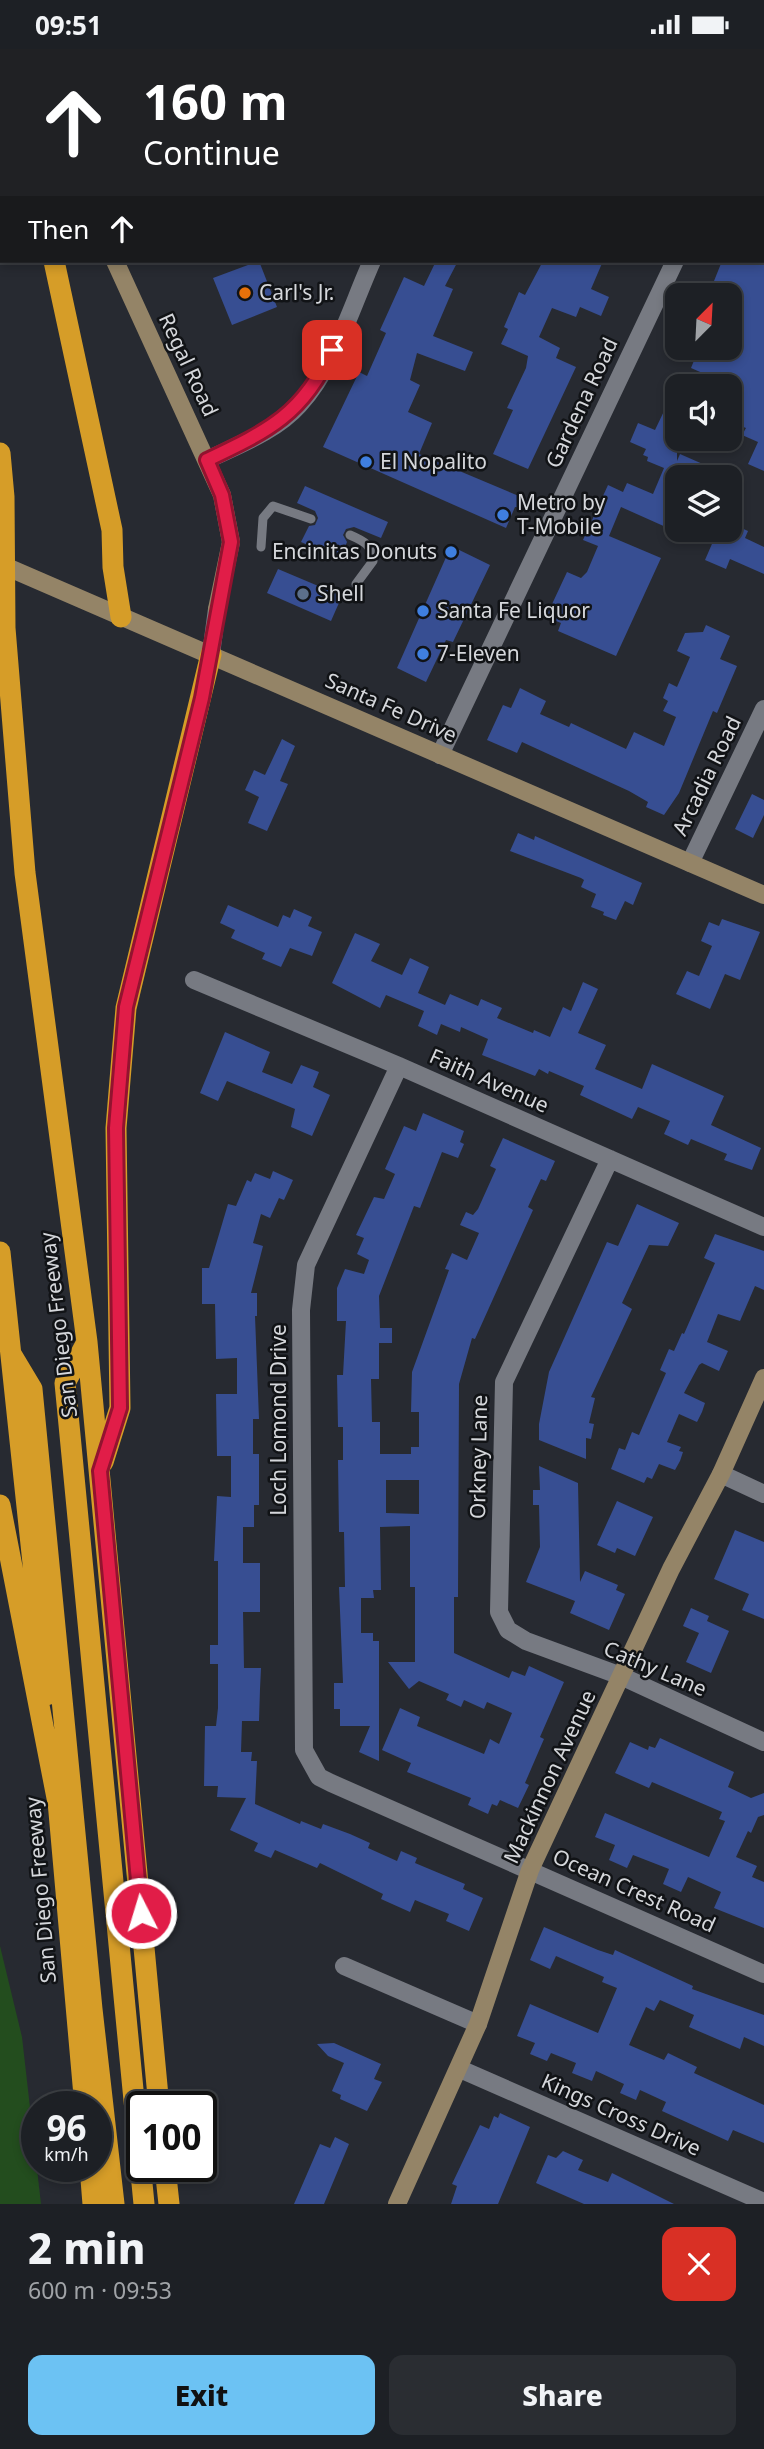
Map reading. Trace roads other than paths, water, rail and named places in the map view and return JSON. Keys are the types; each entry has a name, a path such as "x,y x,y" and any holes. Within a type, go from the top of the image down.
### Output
{"highway":[{"path":"54,263 112,530 113,567 121,617"},
{"name":"San Diego Freeway","path":"0,453 4,497 5,628 25,873 87,1342 158,2091"},
{"path":"100,1471 120,1408 116,1128 126,1007 211,654"},
{"name":"San Diego Freeway","path":"0,1252 58,1804 84,2091"},
{"path":"87,1342 65,1383 144,2204"},
{"path":"11,1355 32,1389 92,2009 114,2204"},
{"path":"0,1505 58,1804"},
{"path":"91,2182 93,2204"},
{"path":"167,2182 169,2204"}],"street":[{"name":"Regal Road","path":"116,263 222,495 231,532 211,654"},
{"path":"207,460 271,427 299,406 322,372 371,263"},
{"name":"Gardena Road","path":"440,755 674,263"},
{"name":"Santa Fe Drive","path":"0,564 764,895"},
{"name":"Arcadia Road","path":"690,863 764,709"},
{"name":"Faith Avenue","path":"194,980 399,1066 764,1227"},
{"name":"Loch Lomond Drive","path":"331,1783 319,1777 304,1750 301,1310 306,1265 399,1066"},
{"name":"Orkney Lane","path":"526,1641 508,1630 499,1612 504,1382 610,1159"},
{"name":"Mackinnon Avenue","path":"399,2202 478,2024 530,1870 671,1569 721,1474 764,1378"},
{"path":"721,1474 764,1494"},
{"name":"Cathy Lane","path":"526,1641 621,1676 764,1742"},
{"name":"Ocean Crest Road","path":"331,1783 764,1974"},
{"path":"344,1966 478,2024"},
{"name":"Kings Cross Drive","path":"460,2069 764,2202"}],"lane":[{"path":"261,547 263,518 273,506 312,519"},
{"path":"350,535 366,542 372,551 373,561 355,584"}],"place":[{"name":"Carl's Jr.","path":"245,293"},
{"name":"El Nopalito","path":"366,462"},
{"name":"Metro by T-Mobile","path":"503,515"},
{"name":"Encinitas Donuts","path":"451,552"},
{"name":"Shell","path":"303,594"},
{"name":"Santa Fe Liquor","path":"423,611"},
{"name":"7-Eleven","path":"423,654"}]}
